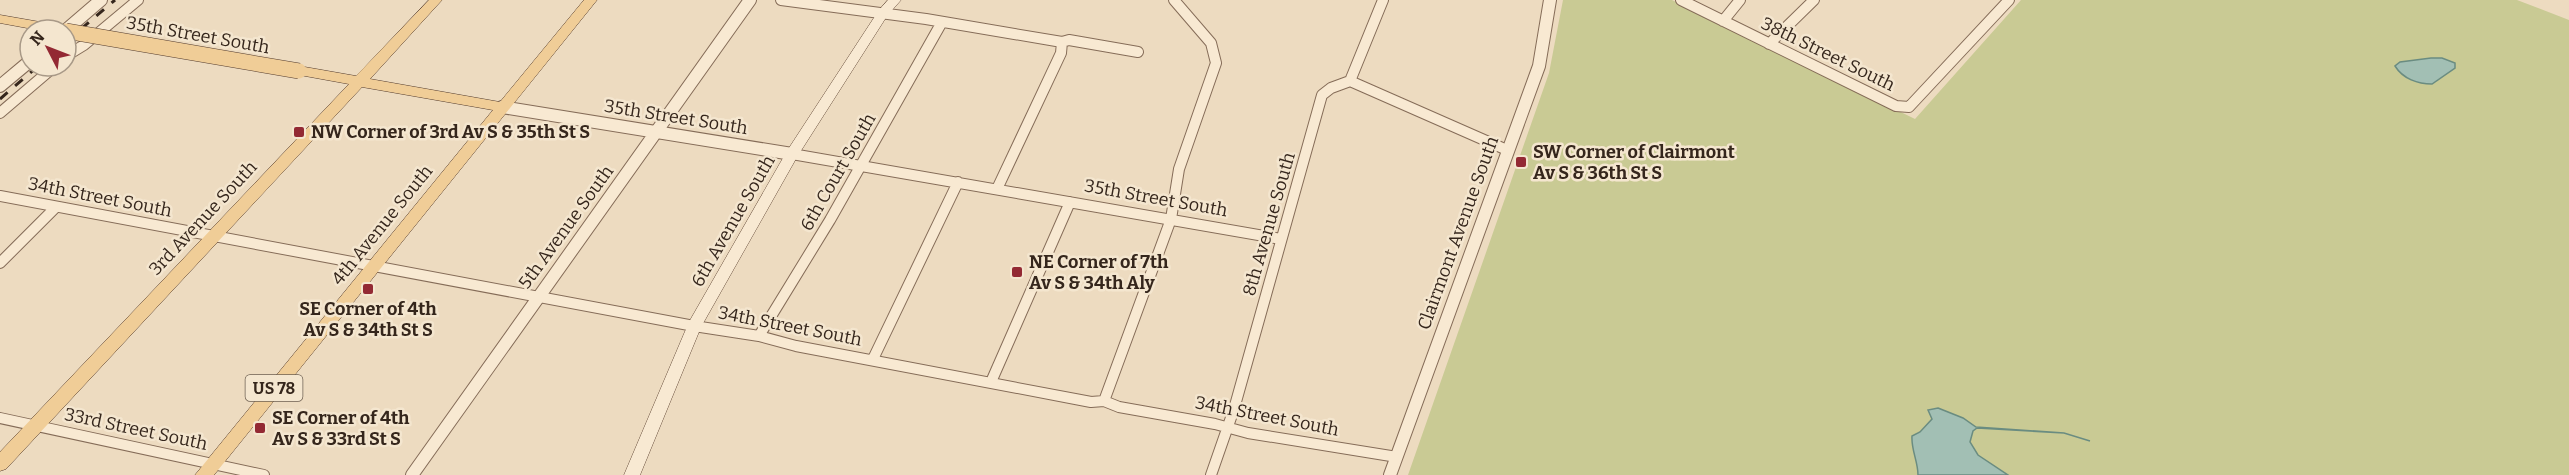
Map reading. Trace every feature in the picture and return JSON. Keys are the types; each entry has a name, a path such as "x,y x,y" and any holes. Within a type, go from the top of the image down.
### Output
{"main road":[{"name":"3rd Avenue South","path":"0,464 357,81 436,0"},
{"name":"4th Avenue South","path":"208,470 502,106 591,0"},
{"name":"6th Avenue South","path":"632,475 694,326 792,154 883,13 895,0"},
{"name":"35th Street South","path":"0,19 18,22"},
{"name":"35th Street South","path":"78,32 502,106"}],"street":[{"path":"78,19 101,0"},
{"path":"78,49 138,0"},
{"name":"5th Avenue South","path":"412,475 750,0"},
{"path":"781,0 883,13 1062,42 1069,40 1138,52"},
{"path":"1104,401 1171,219 1179,169 1216,63 1211,43 1174,0"},
{"path":"1383,0 1350,81 1507,150"},
{"name":"Clairmont Avenue South","path":"1390,475 1539,66 1550,0"},
{"name":"38th Street South","path":"1681,0 1896,106 1909,107 2009,0"},
{"path":"1723,21 1740,0"},
{"path":"1769,44 1814,0"},
{"name":"6th Court South","path":"759,336 862,166 942,22"},
{"path":"997,189 1061,53 1062,42"},
{"path":"0,87 18,71"},
{"path":"0,113 41,78"},
{"name":"8th Avenue South","path":"1211,475 1234,409 1322,95 1331,88 1350,81"},
{"name":"35th Street South","path":"502,106 958,182 1281,239"},
{"path":"873,359 958,182"},
{"name":"34th Street South","path":"0,196 694,326 759,336 796,346 1091,402 1104,401 1119,407 1248,433 1396,458"},
{"path":"991,382 1070,202"},
{"path":"0,263 56,207"},
{"name":"33rd Street South","path":"0,418 208,470 264,475"}],"green space":[{"path":"1563,0 1672,0 1915,119 2021,0 2517,0 2569,20 2569,475 1408,475 1549,73"}],"shaded area":[{"path":"2442,58 2455,63 2455,68 2432,84 2411,80 2395,66 2400,62"},
{"path":"1938,408 1963,418 1976,427 2064,433 1977,428 1973,431 1970,442 1978,455 2008,475 1918,475 1912,436 1920,432 1932,419 1928,410"}],"railway":[{"path":"78,32 115,0"},
{"path":"0,99 24,78"}],"place":[{"name":"NW Corner of 3rd Av S & 35th St S","path":"299,132"},
{"name":"SW Corner of Clairmont Av S & 36th St S","path":"1521,162"},
{"name":"NE Corner of 7th Av S & 34th Aly","path":"1017,272"},
{"name":"SE Corner of 4th Av S & 34th St S","path":"368,289"},
{"name":"SE Corner of 4th Av S & 33rd St S","path":"260,428"}]}
